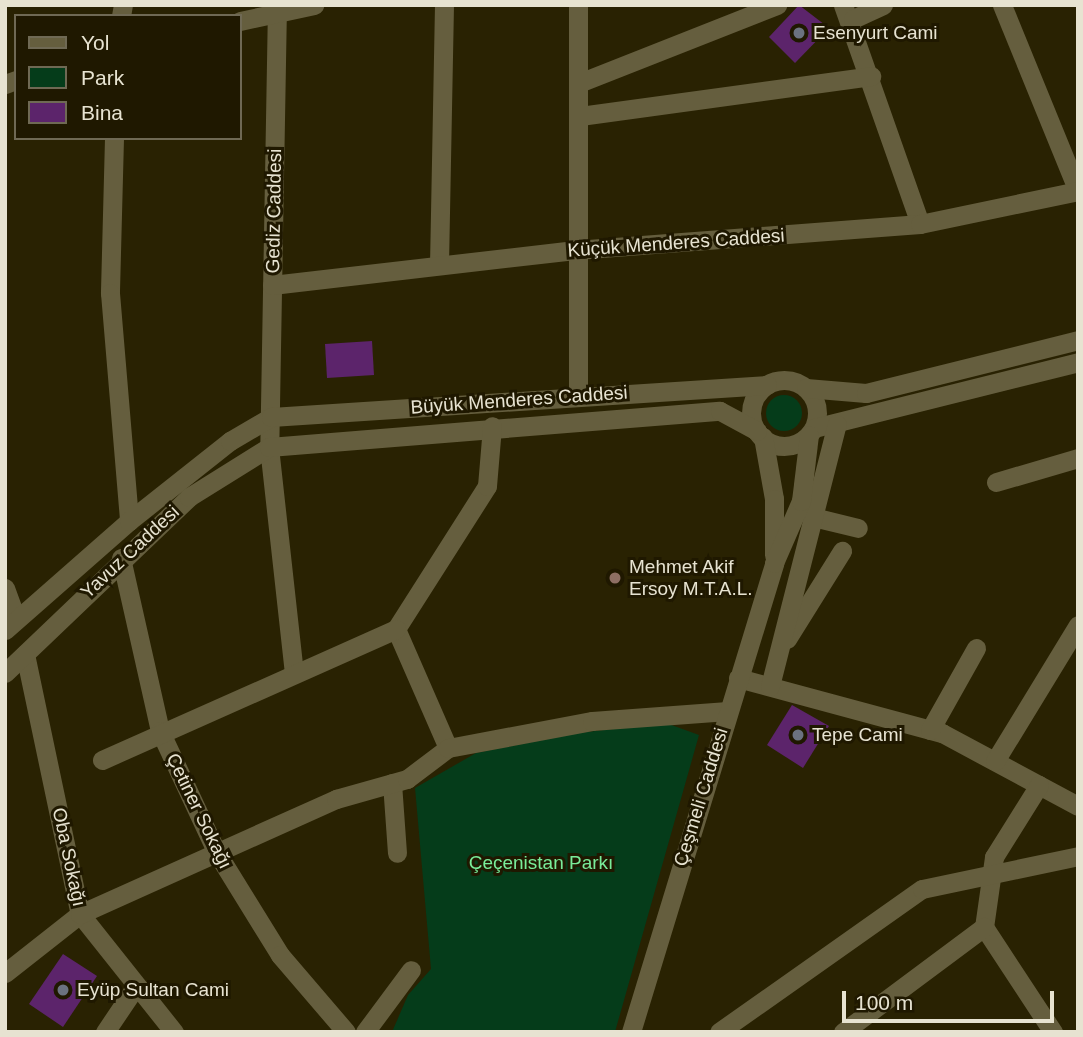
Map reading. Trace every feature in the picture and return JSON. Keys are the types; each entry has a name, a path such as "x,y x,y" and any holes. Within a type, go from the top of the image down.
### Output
{"street":[{"path":"242,20 277,8 314,5"},
{"path":"439,265 444,5"},
{"path":"578,5 580,116 575,250 578,396"},
{"path":"579,83 777,5"},
{"path":"883,5 848,12 920,224"},
{"path":"1002,5 1078,191"},
{"name":"Gediz Caddesi","path":"277,8 269,447 294,673"},
{"path":"580,116 871,76"},
{"path":"114,140 110,293 129,521"},
{"name":"Küçük Menderes Caddesi","path":"272,285 575,250 920,224 1078,191"},
{"path":"1078,340 866,393 806,388 791,381 766,385 752,406 760,434 786,446 811,431 1078,362"},
{"name":"Büyük Menderes Caddesi","path":"271,417 766,385"},
{"path":"806,388 817,411 811,431"},
{"name":"Büyük Menderes Caddesi","path":"269,447 492,426 720,411 760,434"},
{"name":"Yavuz Caddesi","path":"11,624 129,521 230,441 271,417"},
{"path":"770,686 837,424"},
{"path":"102,760 159,731 396,629 487,486 492,426"},
{"name":"Çeşmeli Caddesi","path":"631,1032 774,563 801,501 811,431"},
{"name":"Çeşmeli Caddesi","path":"760,434 774,499 774,563"},
{"name":"Yavuz Caddesi","path":"5,673 121,558 189,497 269,447"},
{"path":"996,482 1078,458"},
{"path":"813,517 858,528"},
{"path":"778,655 842,551"},
{"name":"Çetiner Sokağı","path":"121,558 159,731 217,853 280,955 346,1032"},
{"path":"5,588 11,624"},
{"path":"995,761 1078,625"},
{"path":"396,629 447,748"},
{"path":"930,730 976,648"},
{"name":"Oba Sokağı","path":"25,654 80,914 174,1032"},
{"path":"738,678 930,730 995,761 1078,806"},
{"path":"5,973 80,914 337,799 407,779 447,748 592,721 728,711"},
{"path":"392,783 397,853"},
{"path":"1040,785 994,858 988,878 984,927 1052,1031"},
{"path":"719,1032 922,889 954,879 988,878 1078,856"},
{"path":"843,1032 984,927"},
{"path":"365,1032 411,970"},
{"path":"105,1032 136,986"}],"green space":[{"path":"784,395 797,400 802,413 797,426 784,431 771,426 766,413 771,400"},
{"name":"Çeçenistan Parkı","path":"666,723 699,735 615,1032 392,1032 408,995 431,969 415,788 476,753 578,733"}],"building":[{"name":"Esenyurt Cami","path":"799,5 829,28 795,63 769,37"},
{"path":"372,341 374,375 327,378 325,344"},
{"name":"Tepe Cami","path":"792,705 829,726 803,768 767,745"},
{"name":"Eyüp Sultan Cami","path":"63,954 97,976 63,1027 29,1004"}],"place":[{"name":"Esenyurt Cami","path":"799,33"},
{"name":"Mehmet Akif Ersoy M.T.A.L.","path":"615,578"},
{"name":"Tepe Cami","path":"798,735"},
{"name":"Eyüp Sultan Cami","path":"63,990"}]}
